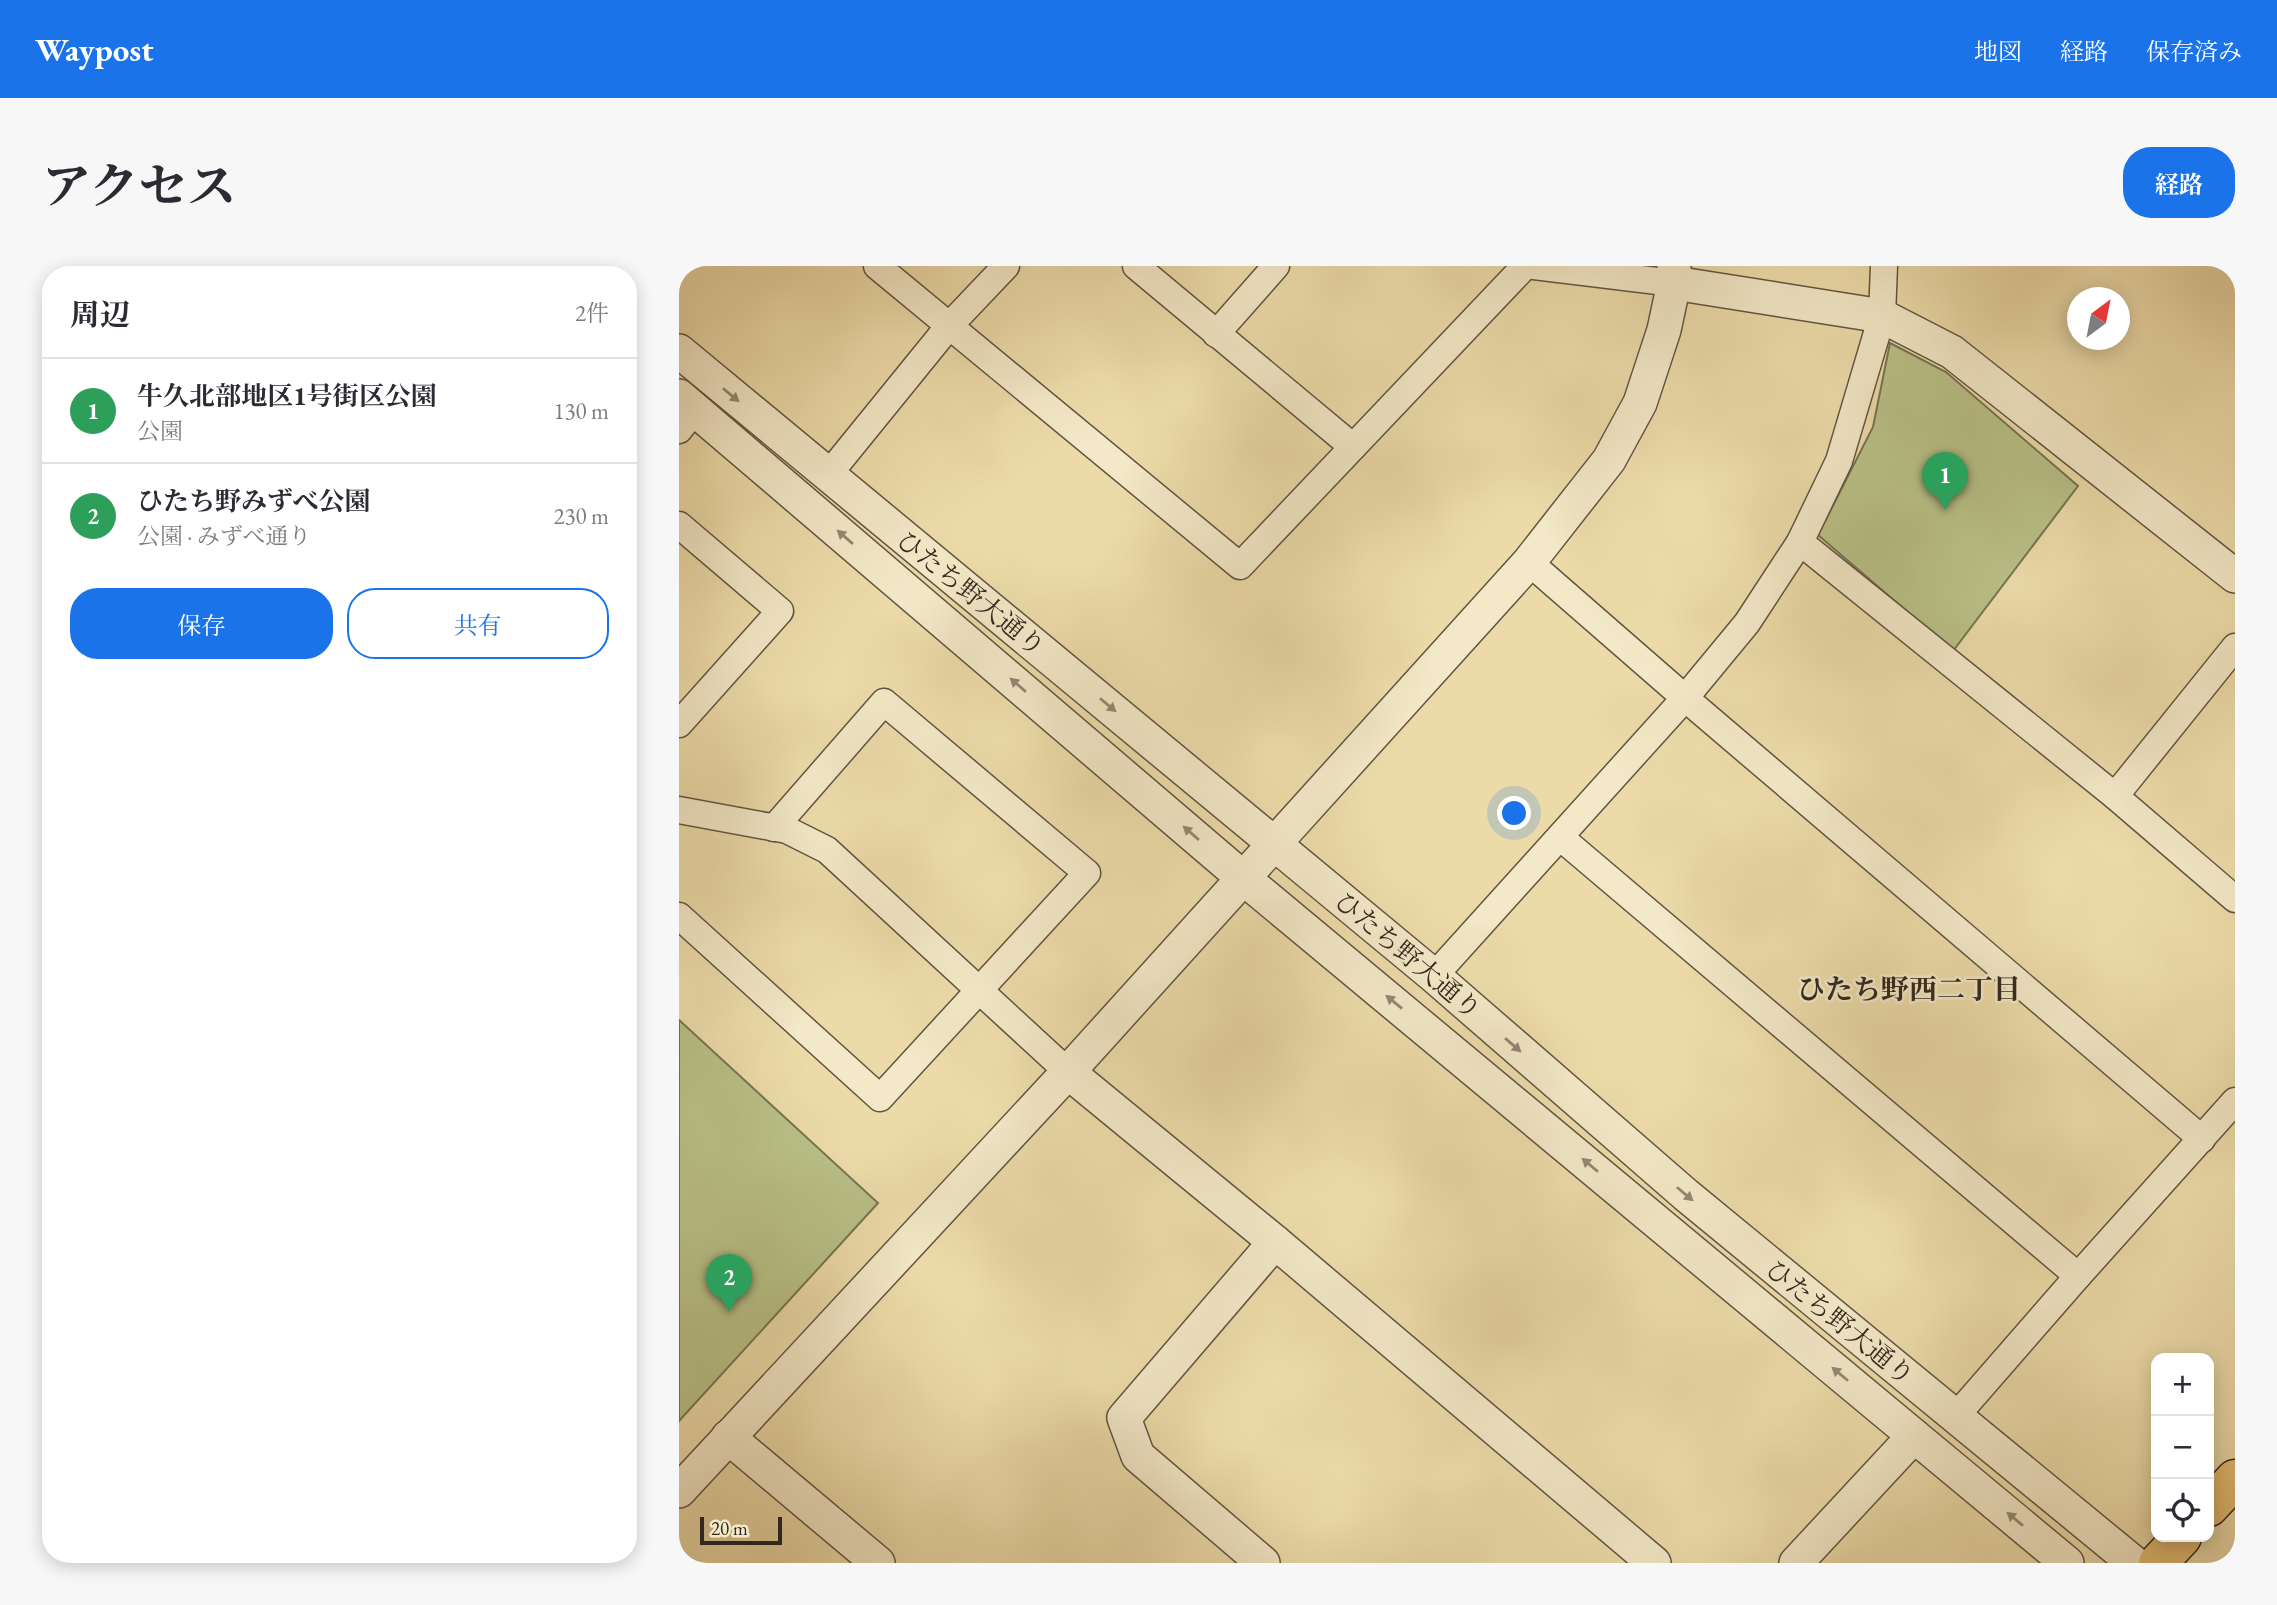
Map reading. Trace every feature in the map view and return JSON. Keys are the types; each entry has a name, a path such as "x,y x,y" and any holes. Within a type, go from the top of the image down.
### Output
{"highway":[{"path":"2214,1502 2235,1479"},
{"path":"2158,1563 2177,1542"}],"street":[{"path":"877,266 1240,566 1525,266"},
{"path":"828,475 949,326 1006,266"},
{"path":"1136,266 1353,447"},
{"path":"1216,334 1276,266"},
{"path":"1535,266 1674,274 1882,316 1952,352 2235,576"},
{"path":"1434,976 1685,698 1747,623 1800,542 1839,461 1882,316 1884,266"},
{"path":"679,1492 1068,1073 1529,562 1609,460 1640,403 1664,330 1674,274"},
{"name":"ひたち野大通り","path":"679,351 1434,976 1686,1195 2134,1563"},
{"name":"ひたち野大通り","path":"684,412 2067,1563"},
{"path":"679,525 780,611 679,724"},
{"path":"1800,542 2115,796 2235,899"},
{"path":"1529,562 2202,1139"},
{"path":"2115,796 2235,647"},
{"path":"679,916 880,1098 1087,873 884,702 774,828"},
{"path":"679,810 787,830 827,850 1068,1073 1275,1242 1654,1563"},
{"path":"1559,837 2078,1276"},
{"path":"1956,1416 2235,1101"},
{"path":"1263,1563 1137,1456 1124,1418 1275,1242"},
{"path":"1796,1563 1914,1436"},
{"path":"728,1437 878,1563"}],"green space":[{"path":"1890,343 1946,372 2078,486 1953,651 1818,535 1873,427"},
{"path":"679,1020 878,1203 679,1421"}],"place":[{"name":"牛久北部地区1号街区公園","path":"1945,510"},
{"name":"ひたち野みずべ公園","path":"729,1312"}],"district":[{"name":"ひたち野西二丁目","path":"1909,989"}]}
